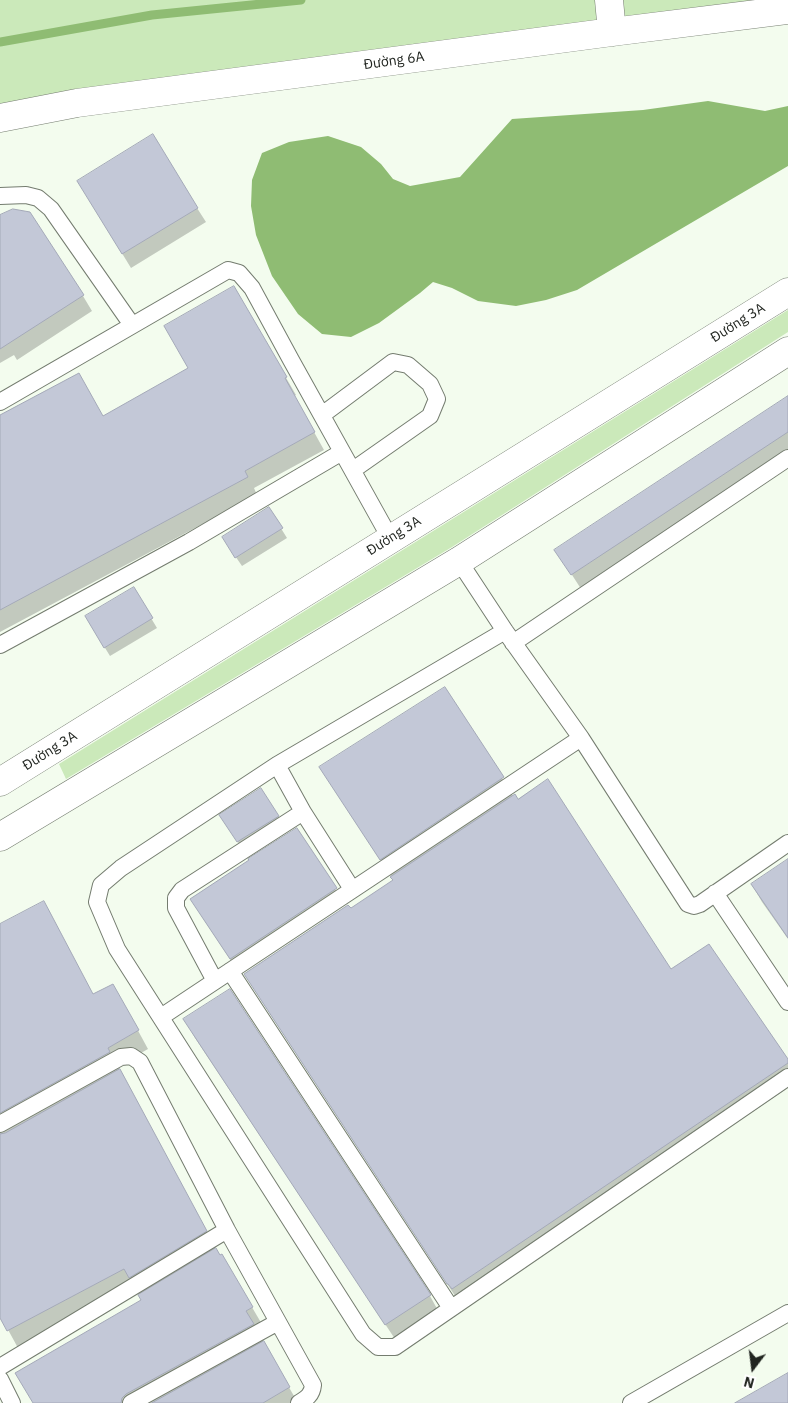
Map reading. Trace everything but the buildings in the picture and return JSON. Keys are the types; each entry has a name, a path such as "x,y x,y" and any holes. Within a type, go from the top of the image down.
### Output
{"street":[{"path":"609,2 612,32"},
{"name":"Đường 6A","path":"0,118 77,103 788,10"},
{"name":"Đường 3A","path":"0,782 788,292"},
{"path":"0,837 459,561 788,351"}],"lane":[{"path":"0,196 26,194 38,198 51,209 132,325"},
{"path":"0,402 228,270 239,273 252,288 390,538"},
{"path":"322,416 393,362 408,365 430,384 436,399 430,416 353,470"},
{"path":"0,645 189,542 342,452"},
{"path":"788,458 509,637 277,765 121,868 101,885 97,902 117,949 364,1334 378,1348 395,1347 788,1077"},
{"path":"459,561 509,637 581,738 688,904 694,906 700,904 788,843"},
{"path":"161,1017 581,738"},
{"path":"277,765 303,812 352,889"},
{"path":"215,980 176,908 176,898 182,890 303,812"},
{"path":"715,893 788,1000"},
{"path":"230,971 451,1308"},
{"path":"0,1124 121,1056 131,1056 140,1062 227,1230 313,1385 312,1393 308,1398 299,1403"},
{"path":"0,1367 227,1230"},
{"path":"631,1403 788,1313"},
{"path":"131,1403 278,1322"},
{"path":"0,1380 12,1403"}],"shaded area":[{"path":"0,0 788,0 0,108"},
{"path":"708,101 765,111 788,106 788,166 577,290 546,300 516,306 478,301 452,288 433,282 379,323 351,337 322,334 298,314 272,276 256,235 251,206 252,180 262,153 289,142 328,136 361,147 381,164 393,179 410,186 460,177 512,119 643,110"},
{"path":"788,310 788,332 452,547 66,779 59,764"}],"waterway":[{"path":"0,42 152,15 301,0"}]}
